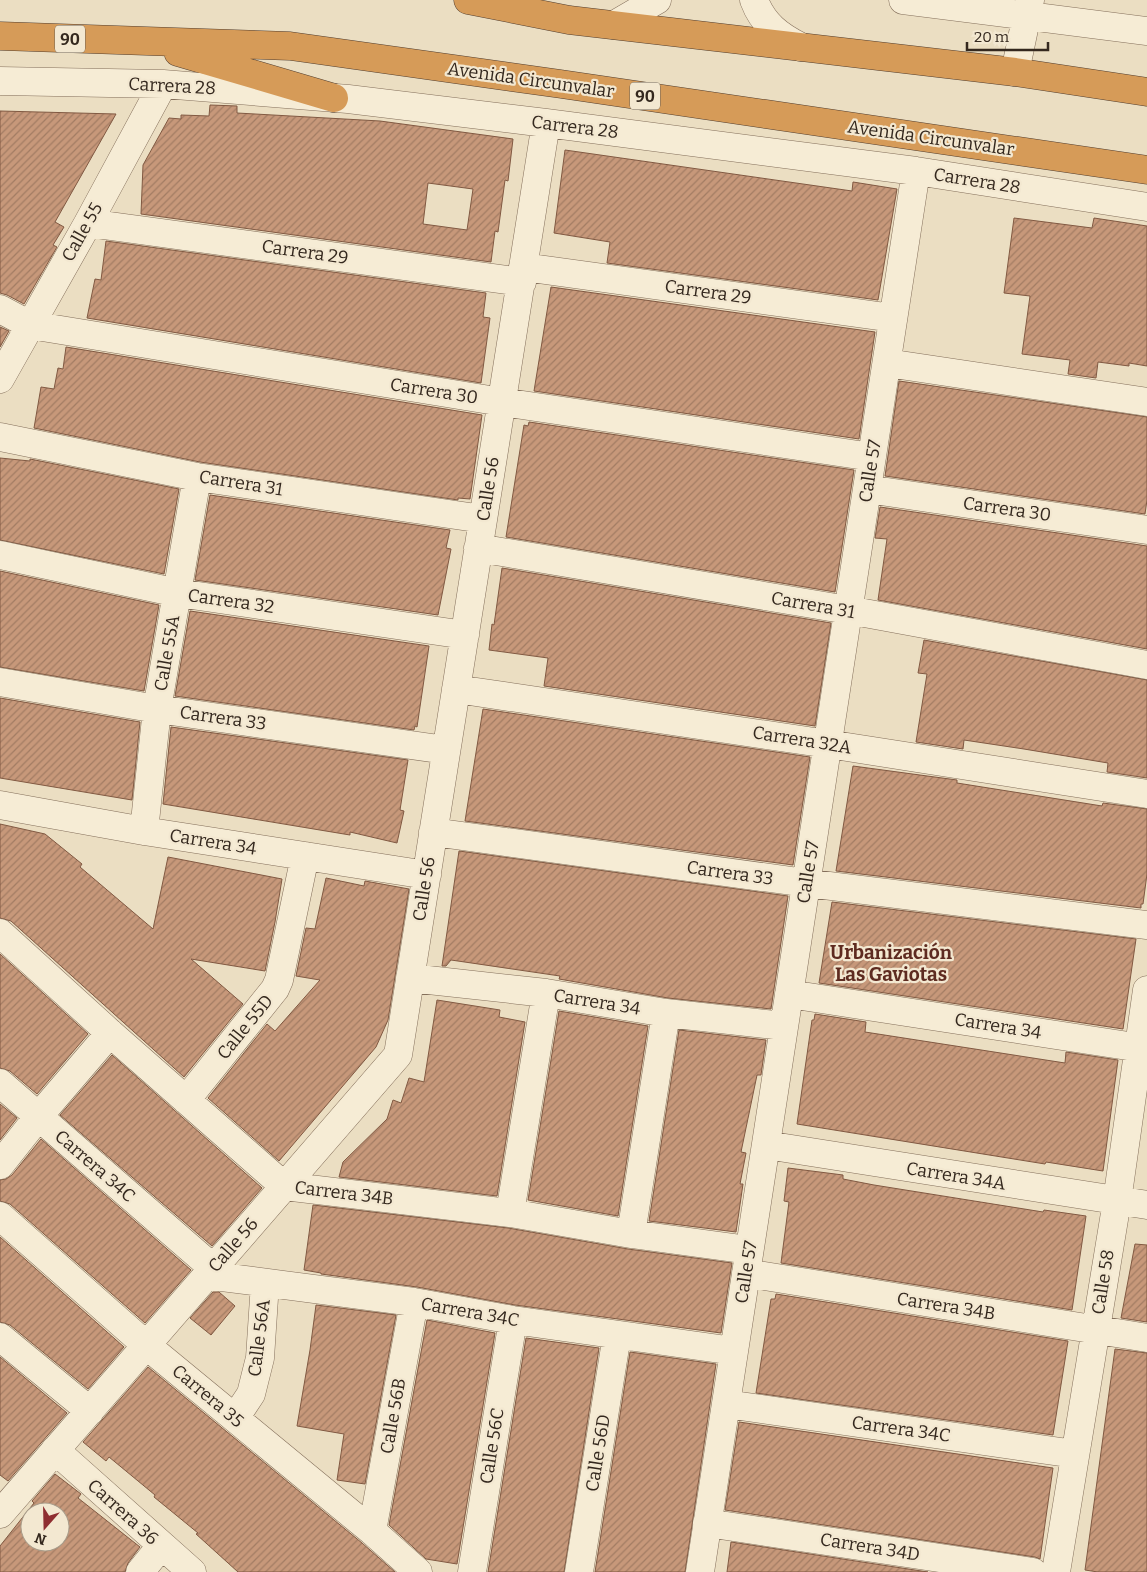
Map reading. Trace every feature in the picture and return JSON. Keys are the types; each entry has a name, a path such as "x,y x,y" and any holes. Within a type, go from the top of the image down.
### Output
{"highway":[{"path":"468,0 534,6 569,20 1015,72 1147,92"},
{"name":"Avenida Circunvalar","path":"0,36 290,46 1147,170"},
{"path":"141,41 334,98"}],"street":[{"path":"614,25 657,0"},
{"path":"754,0 758,11 770,27 784,39 801,46"},
{"path":"904,0 1029,8 1147,31"},
{"path":"1015,72 1029,8"},
{"name":"Carrera 28","path":"0,81 162,84 334,98 546,123 916,171 1147,207"},
{"name":"Calle 55","path":"0,379 88,223 162,84"},
{"name":"Calle 56","path":"3,1504 55,1450 398,1056 546,123"},
{"name":"Calle 57","path":"700,1572 916,171"},
{"name":"Carrera 29","path":"88,223 893,318"},
{"name":"Carrera 30","path":"0,308 30,325 502,402 872,457"},
{"path":"886,363 1147,402"},
{"name":"Carrera 31","path":"0,437 197,477 483,519"},
{"name":"Calle 55A","path":"144,831 157,709 197,477"},
{"name":"Carrera 30","path":"867,489 1147,530"},
{"name":"Carrera 31","path":"478,548 848,610 1147,665"},
{"name":"Carrera 32","path":"0,555 178,593 465,635"},
{"name":"Carrera 33","path":"0,682 157,709 446,750"},
{"name":"Carrera 32A","path":"456,689 828,744 1147,794"},
{"name":"Carrera 34","path":"0,806 144,831 427,875"},
{"name":"Carrera 33","path":"434,832 806,883 1147,925"},
{"name":"Calle 55D","path":"186,1100 275,989 279,980 305,856"},
{"name":"Carrera 34B","path":"0,933 284,1186 510,1213 631,1234 748,1262 1095,1331 1147,1338"},
{"name":"Carrera 34","path":"410,978 546,993 666,1013 784,1026"},
{"name":"Calle 58","path":"1056,1572 1143,1049 1147,990"},
{"path":"510,1213 546,993"},
{"name":"Carrera 34","path":"789,994 1143,1049"},
{"path":"631,1234 666,1013"},
{"path":"0,1165 38,1117 110,1033"},
{"name":"Carrera 34C","path":"0,1083 210,1272 265,1283 414,1302 512,1320 734,1351"},
{"name":"Carrera 34A","path":"766,1145 1147,1205"},
{"name":"Carrera 35","path":"0,1216 146,1345 372,1531 418,1572"},
{"name":"Calle 56A","path":"235,1418 251,1394 260,1358 265,1283"},
{"name":"Calle 56B","path":"372,1531 414,1302"},
{"name":"Calle 56C","path":"472,1572 512,1320"},
{"name":"Calle 56D","path":"579,1572 617,1335"},
{"path":"0,1337 90,1410"},
{"name":"Carrera 34C","path":"726,1404 1076,1454"},
{"name":"Carrera 36","path":"55,1450 160,1546 192,1572"},
{"name":"Carrera 34D","path":"707,1523 1033,1572"},
{"path":"140,1572 160,1546"}],"building":[{"path":"210,105 237,106 237,113 380,121 513,139 508,181 505,180 498,232 495,231 491,262 141,214 143,165 169,118 181,119 181,115 209,116","holes":["428,183 473,189 467,230 423,224"]},
{"path":"0,111 116,114 55,222 64,227 53,245 57,247 24,304 0,293"},
{"path":"565,150 852,191 853,182 897,189 878,300 607,263 610,242 554,233"},
{"path":"1014,218 1092,228 1094,218 1147,226 1147,366 1129,363 1129,366 1098,362 1096,378 1068,374 1070,360 1022,354 1030,296 1004,293"},
{"path":"106,241 486,293 483,317 490,318 481,383 87,318 95,279 101,280"},
{"path":"551,287 875,332 859,439 534,391"},
{"path":"0,327 9,331 0,347"},
{"path":"66,347 482,415 470,499 458,498 458,500 200,462 34,428 41,387 54,389 58,368 63,369"},
{"path":"899,381 1147,417 1147,500 1145,514 885,476"},
{"path":"529,422 854,470 835,592 506,537 524,425 528,426"},
{"path":"0,458 30,461 30,459 179,489 164,574 0,540"},
{"path":"210,495 450,530 446,548 451,549 438,615 195,580"},
{"path":"880,507 1147,546 1147,649 878,600 887,539 875,538"},
{"path":"502,568 831,623 815,726 544,686 548,658 489,650"},
{"path":"0,571 159,605 144,691 0,667"},
{"path":"190,611 429,646 417,727 415,726 414,730 175,696"},
{"path":"924,640 1147,680 1147,778 1107,772 1108,763 1024,749 964,740 963,749 916,742 927,674 918,673"},
{"path":"0,698 140,722 132,800 0,778"},
{"path":"483,709 810,757 793,865 465,821"},
{"path":"171,727 408,760 400,810 404,811 397,843 350,832 350,835 163,804"},
{"path":"853,766 957,780 957,783 1102,806 1103,803 1147,809 1147,874 1143,904 1141,904 1141,908 836,871"},
{"path":"0,824 45,834 82,864 80,867 153,929 168,857 282,879 265,971 191,959 243,1004 184,1077 11,921 0,918"},
{"path":"459,851 788,896 771,1009 668,998 559,979 560,976 451,960 446,966 442,966"},
{"path":"326,878 364,886 365,881 409,889 388,1020 376,1047 279,1161 208,1098 267,1024 275,1031 320,980 296,976 306,928 315,929"},
{"path":"832,902 1136,939 1123,1029 819,983"},
{"path":"0,954 88,1034 37,1094 10,1071 0,1068"},
{"path":"437,1000 500,1010 499,1017 525,1022 497,1196 339,1177 343,1162 387,1119 393,1100 401,1103 409,1078 424,1082"},
{"path":"559,1011 648,1026 618,1216 528,1200"},
{"path":"815,1014 866,1022 865,1032 1065,1063 1066,1052 1118,1060 1103,1171 1046,1162 1045,1164 797,1124 812,1020 814,1020"},
{"path":"679,1030 766,1040 761,1075 757,1075 741,1152 746,1153 740,1184 743,1184 736,1232 649,1221"},
{"path":"112,1055 262,1188 212,1246 60,1115"},
{"path":"0,1104 17,1118 0,1140"},
{"path":"41,1139 191,1270 145,1323 10,1204 0,1201 0,1180 12,1175"},
{"path":"788,1168 843,1175 843,1179 874,1185 1043,1212 1044,1210 1086,1216 1072,1310 781,1263 789,1202 784,1201"},
{"path":"313,1205 508,1228 628,1249 732,1263 721,1333 515,1305 417,1287 304,1270"},
{"path":"0,1237 124,1347 88,1389 10,1325 0,1322"},
{"path":"1135,1244 1147,1245 1147,1322 1121,1318"},
{"path":"213,1292 219,1292 235,1306 211,1335 190,1318"},
{"path":"776,1294 1068,1341 1053,1435 756,1393 771,1299 775,1299"},
{"path":"316,1305 396,1315 365,1484 337,1480 344,1434 297,1426"},
{"path":"427,1320 495,1333 457,1564 426,1559 389,1525"},
{"path":"526,1338 599,1348 564,1572 488,1572"},
{"path":"1115,1349 1147,1353 1147,1572 1098,1572 1085,1570"},
{"path":"630,1352 716,1364 685,1572 595,1572"},
{"path":"0,1357 67,1413 8,1481 0,1475"},
{"path":"148,1367 395,1572 238,1572 196,1534 198,1533 154,1497 155,1495 109,1457 106,1461 83,1442"},
{"path":"739,1422 1053,1468 1040,1559 725,1510"},
{"path":"55,1474 81,1494 78,1498 140,1547 128,1563 125,1572 0,1572 0,1546 20,1521 20,1552 70,1552 70,1502 33,1502"},
{"path":"731,1542 928,1572 727,1572"}],"district":[{"name":"Urbanización Las Gaviotas","path":"891,963"}]}
